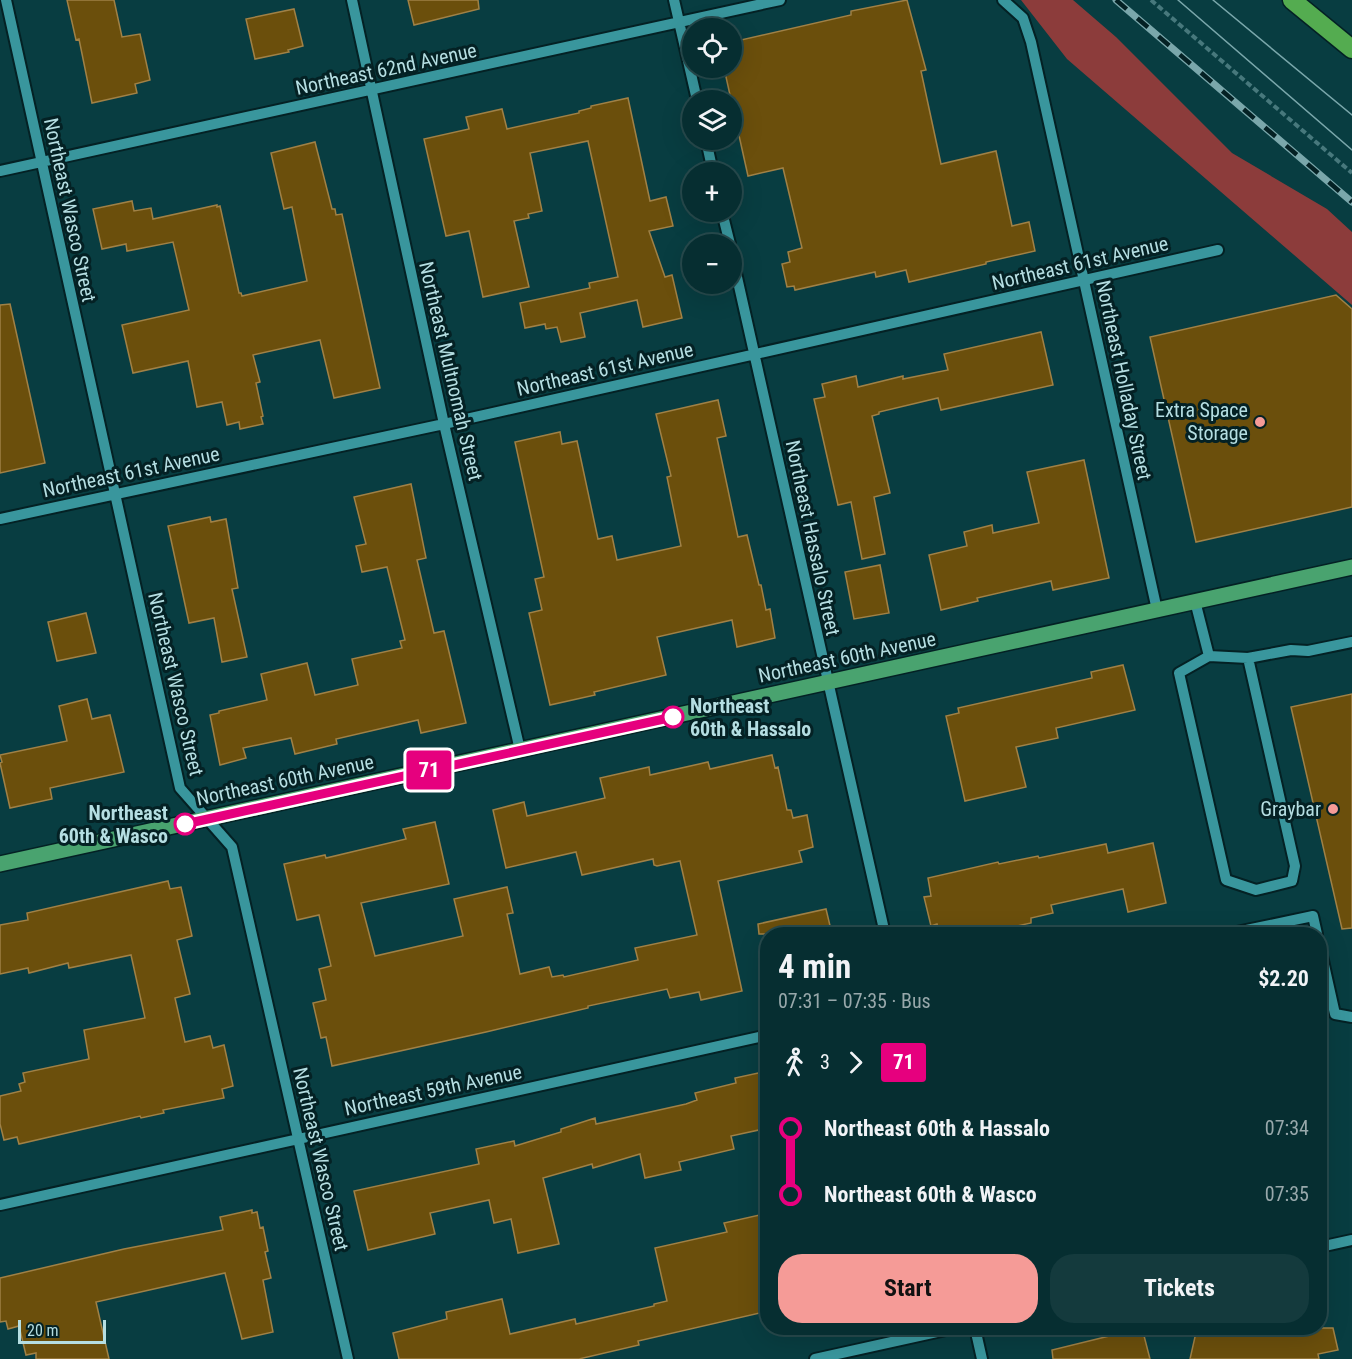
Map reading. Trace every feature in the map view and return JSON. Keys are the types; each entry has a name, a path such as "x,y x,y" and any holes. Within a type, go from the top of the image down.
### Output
{"highway":[{"path":"1292,0 1352,49"}],"main road":[{"name":"Northeast 60th Avenue","path":"0,864 1352,567"}],"street":[{"name":"Northeast Wasco Street","path":"6,0 180,788 232,847 348,1359"},
{"name":"Northeast Multnomah Street","path":"352,0 444,424 520,750"},
{"path":"674,0 695,90"},
{"name":"Northeast 62nd Avenue","path":"0,171 780,0"},
{"name":"Northeast Holladay Street","path":"1003,0 1023,18 1031,42 1157,610"},
{"name":"Northeast 61st Avenue","path":"0,519 444,424 1218,250"},
{"name":"Northeast Hassalo Street","path":"741,294 883,927"},
{"path":"1195,601 1209,656"},
{"path":"1248,658 1295,866 1292,881 1256,890 1226,880 1179,673 1209,656 1248,658 1291,650 1308,651 1352,642"},
{"path":"1260,927 1313,916 1315,927"},
{"path":"1327,978 1335,1014 1352,1017"},
{"name":"Northeast 59th Avenue","path":"0,1205 760,1037"},
{"path":"1327,1245 1352,1240"},
{"path":"815,1359 923,1335"},
{"path":"977,1335 982,1359"}],"path":[{"path":"1151,0 1352,172"}],"shaded area":[{"path":"1021,0 1073,0 1116,37 1232,153 1327,209 1352,232 1352,305 1067,59"}],"building":[{"path":"67,0 114,0 122,37 140,34 150,80 135,84 137,93 92,103 79,39 76,40"},
{"path":"408,0 478,0 479,9 414,25"},
{"path":"907,0 926,70 921,71 941,164 996,151 1012,226 1029,222 1035,251 909,282 906,270 876,277 875,272 795,290 794,286 787,287 782,264 790,262 788,252 802,248 783,168 748,176 742,149 742,90 729,90 726,78 742,78 742,40 851,15 851,11"},
{"path":"294,9 303,46 288,50 289,52 255,59 246,19"},
{"path":"628,98 650,201 666,197 673,226 649,231 665,277 672,275 682,318 643,327 637,300 580,313 585,337 561,342 557,327 546,329 545,324 525,328 520,303 590,288 589,283 618,277 588,141 530,153 542,211 528,214 529,218 514,221 529,287 483,297 469,231 446,236 424,139 469,129 466,117 502,109 507,129 579,113 591,106"},
{"path":"315,142 332,209 335,209 336,215 342,214 380,388 334,398 320,340 253,355 260,382 256,383 263,424 240,429 239,422 227,425 222,402 197,407 188,361 133,373 122,325 189,310 173,242 127,251 126,244 102,249 93,209 132,201 134,211 151,208 153,219 220,206 239,293 242,296 307,281 292,207 284,209 271,153"},
{"name":"Extra Space Storage","path":"1336,295 1352,309 1352,507 1196,542 1150,337"},
{"path":"10,304 45,463 0,473 0,305"},
{"path":"1041,332 1053,385 941,410 938,398 879,412 872,416 890,493 874,497 885,554 862,559 851,502 838,505 814,399 825,397 822,384 856,376 858,387 903,376 903,379 948,370 944,354"},
{"path":"718,400 726,436 717,438 738,537 747,535 766,610 770,609 775,638 737,647 732,620 657,637 666,675 550,705 529,613 542,610 535,579 544,577 515,442 560,432 562,444 577,441 598,539 612,536 617,560 681,546 667,477 671,476 656,414"},
{"path":"1084,460 1109,578 1053,590 1051,581 977,598 978,601 941,610 929,555 967,546 964,532 992,525 993,533 1039,523 1027,472"},
{"path":"411,484 426,558 417,560 434,633 444,631 466,723 421,733 418,720 336,739 337,744 295,754 291,738 243,748 246,758 220,765 210,715 267,700 261,674 307,663 315,695 358,685 352,659 402,648 400,641 405,640 387,567 362,572 356,546 366,544 354,497"},
{"path":"210,517 211,522 226,519 238,588 232,589 247,657 222,662 214,618 189,623 168,526"},
{"path":"880,565 889,613 854,619 845,572"},
{"path":"86,613 96,653 57,661 48,622"},
{"path":"1123,665 1135,710 1056,728 1058,738 1016,747 1026,787 965,801 946,716 959,713 958,708 1092,678 1091,672"},
{"name":"Graybar","path":"1352,694 1352,928 1342,929 1291,707"},
{"path":"87,699 92,719 110,715 124,772 50,788 52,799 10,808 0,755 67,741 59,706"},
{"path":"772,755 775,768 778,767 787,810 791,810 793,818 807,815 813,847 799,851 802,862 718,881 742,991 701,1000 699,992 670,998 667,989 332,1066 326,1037 321,1038 313,1003 326,1000 319,969 331,966 319,915 297,920 284,864 325,855 326,858 406,839 403,829 435,822 449,884 361,903 375,956 463,936 454,899 507,887 513,913 507,914 520,974 549,967 552,977 563,975 564,977 638,960 635,948 697,935 680,861 657,866 654,865 653,859 582,875 576,852 506,868 493,810 524,802 527,816 605,798 600,778 649,767 650,775 708,762 710,769"},
{"path":"1153,843 1166,903 1128,912 1123,889 1051,905 1053,913 1031,918 1031,923 1012,927 938,927 937,924 931,926 924,897 931,896 928,878 998,862 999,864 1038,856 1039,858 1106,844 1108,853"},
{"path":"168,881 170,889 181,887 192,936 177,940 190,994 175,998 185,1042 210,1036 213,1048 224,1045 233,1086 222,1089 224,1098 163,1110 164,1113 141,1118 140,1116 19,1144 17,1137 4,1140 0,1124 0,1096 21,1091 19,1084 25,1082 23,1073 89,1059 84,1030 145,1018 131,955 69,968 68,963 29,973 28,968 0,974 0,925 28,920 27,913"},
{"path":"826,909 830,927 760,927 759,934 758,924"},
{"path":"760,1073 760,1130 731,1136 734,1149 679,1162 681,1170 645,1178 640,1154 593,1168 592,1164 543,1178 559,1244 518,1253 511,1219 494,1223 489,1200 430,1213 435,1234 368,1250 354,1191 479,1164 476,1149 514,1141 515,1146 561,1132 561,1129 595,1118 596,1124 686,1104 697,1100 695,1093 736,1083 735,1078"},
{"path":"252,1210 252,1213 257,1212 260,1228 263,1227 268,1251 265,1252 271,1278 263,1280 273,1332 242,1339 225,1273 96,1302 109,1359 36,1359 36,1353 26,1355 19,1326 8,1329 6,1321 0,1322 0,1278 124,1249 223,1230 220,1217"},
{"path":"760,1215 760,1313 638,1341 639,1345 579,1359 399,1359 393,1333 447,1319 446,1312 502,1299 510,1334 575,1319 576,1324 667,1301 655,1248 727,1232 724,1223"},
{"path":"1327,1328 1333,1328 1338,1350 1318,1354 1319,1359 1190,1359 1195,1335 1327,1335"},
{"path":"1113,1335 1144,1335 1150,1359 1053,1359 1052,1350"}],"tram line":[{"path":"1178,0 1352,150"},
{"path":"1213,0 1352,115"}],"railway":[{"path":"1116,0 1352,202"}],"bus line":[{"name":"71","path":"185,824 673,717"}],"place":[{"name":"Extra Space Storage","path":"1260,422"},
{"name":"Northeast 60th & Hassalo","path":"673,717"},
{"name":"Graybar","path":"1333,809"},
{"name":"Northeast 60th & Wasco","path":"185,824"}]}
